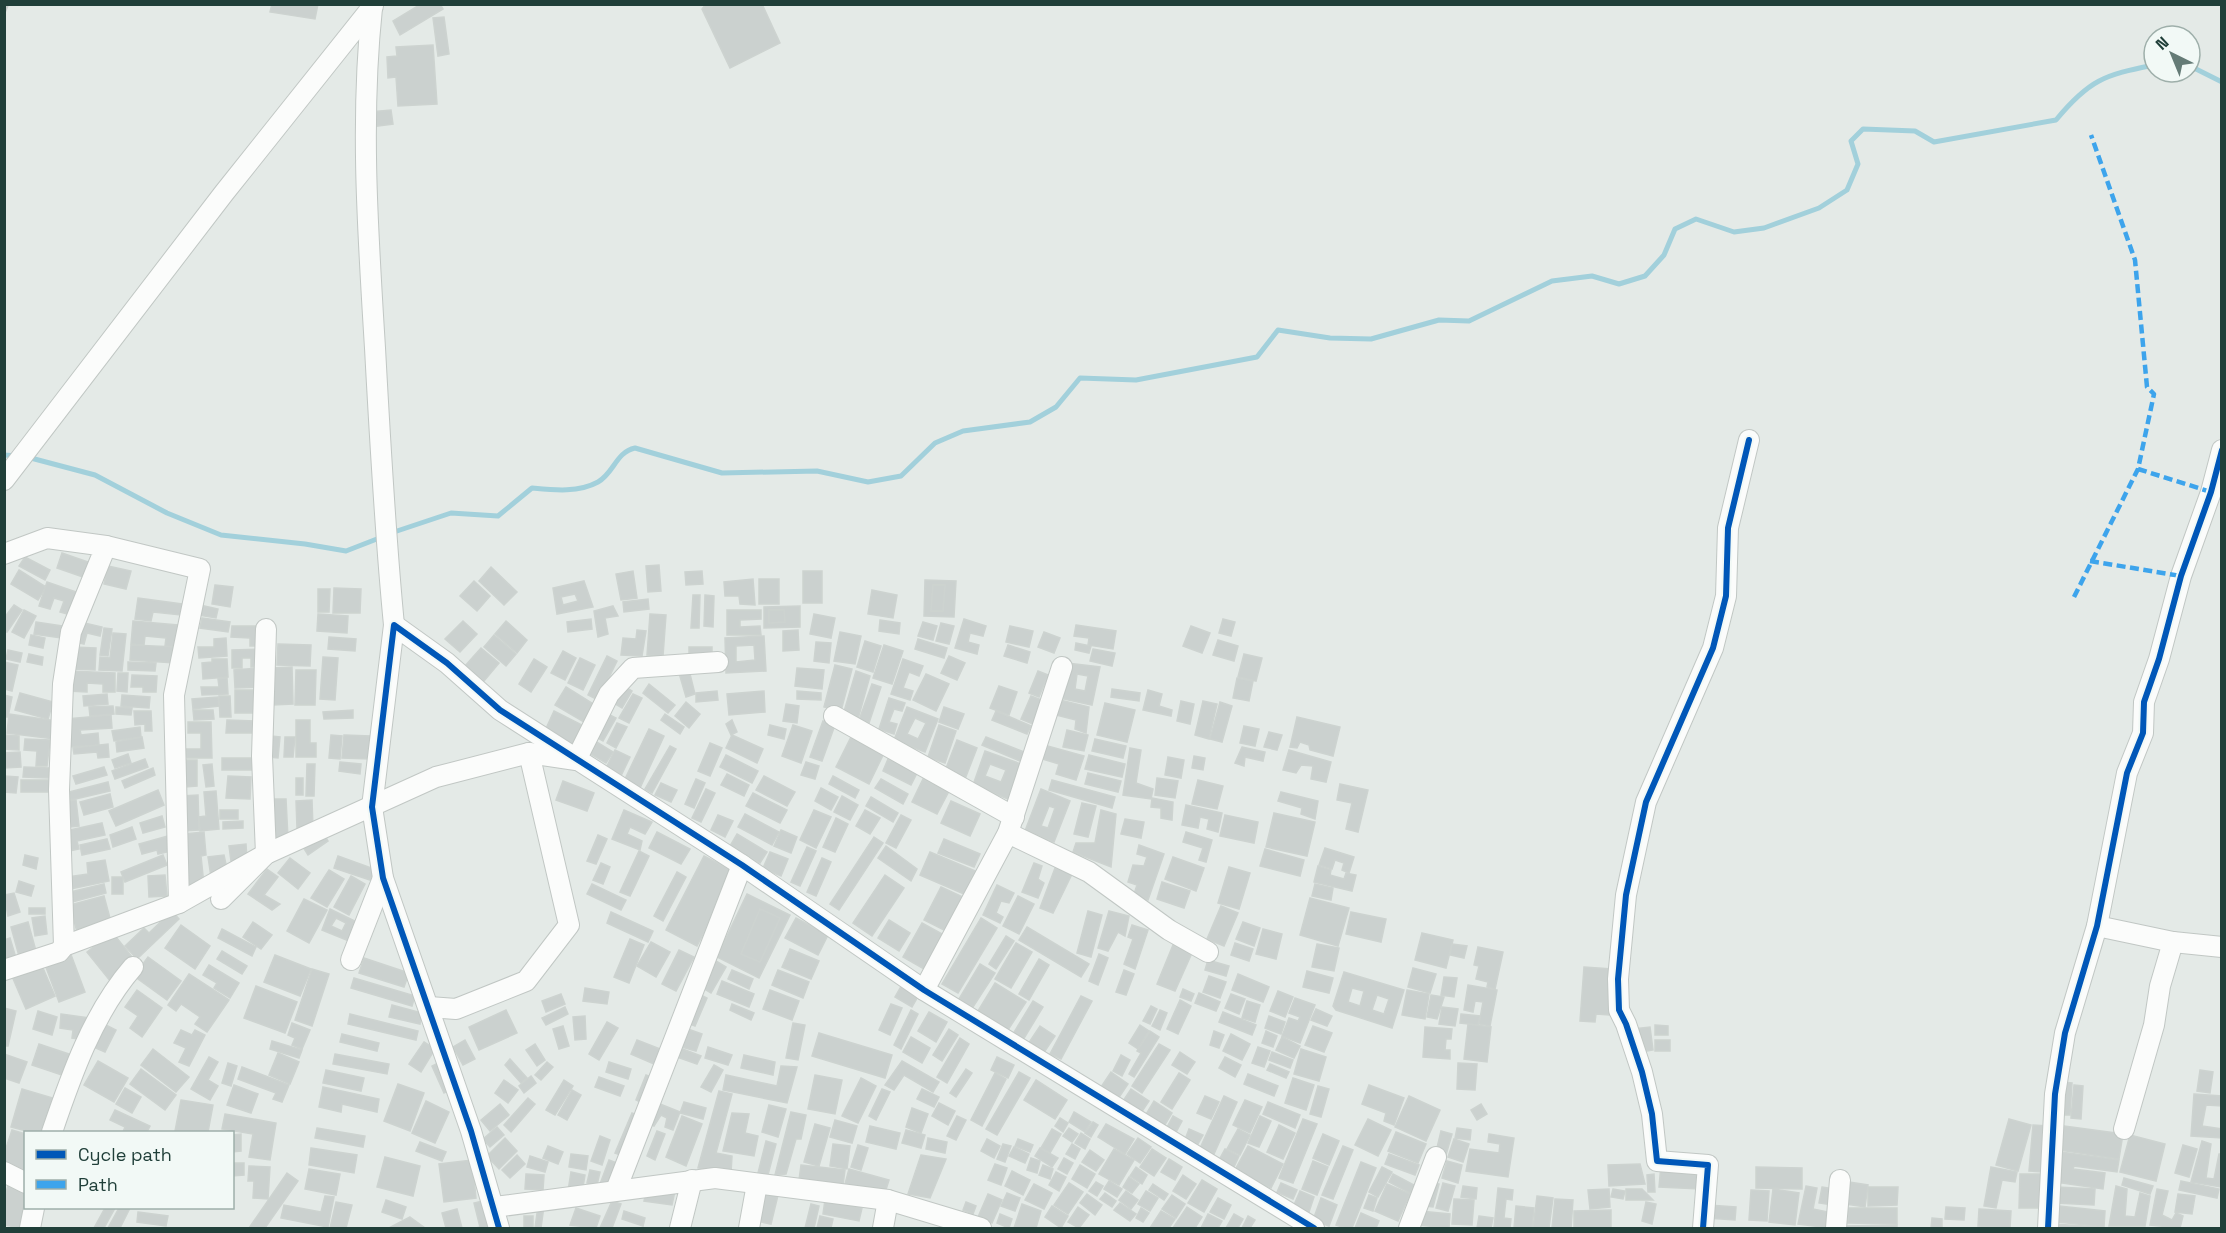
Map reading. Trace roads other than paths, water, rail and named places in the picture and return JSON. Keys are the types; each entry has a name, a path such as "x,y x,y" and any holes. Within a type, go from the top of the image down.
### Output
{"street":[{"path":"4,480 224,193 373,6"},
{"path":"373,6 366,54 366,214 384,518 394,625 372,807 383,878 429,1007 495,1207 499,1228"},
{"path":"1703,1228 1708,1165 1656,1161 1652,1114 1642,1072 1619,1010 1618,979 1626,895 1636,839 1646,802 1713,648 1726,596 1728,528 1749,440"},
{"path":"2048,1228 2055,1094 2063,1043 2097,926 2127,773 2143,733 2144,702 2159,659 2181,576 2211,492 2222,450"},
{"path":"4,555 47,538 105,546 201,568 174,695 179,903"},
{"path":"64,946 59,790 63,684 71,632 105,546"},
{"path":"394,625 447,663 500,710 742,866 924,990 1314,1228"},
{"path":"221,899 266,854 262,756 267,629"},
{"path":"576,760 609,694 633,668 718,662"},
{"path":"924,990 1011,825 1062,667"},
{"path":"834,716 1089,872 1169,930 1208,952"},
{"path":"4,970 59,952 64,946 179,903 266,854 436,777 529,753 576,760"},
{"path":"429,1007 456,1009 526,981 568,925 529,753"},
{"path":"616,1190 742,866"},
{"path":"351,960 383,878"},
{"path":"2097,926 2173,942 2222,946"},
{"path":"2124,1129 2154,1025 2160,986 2173,942"},
{"path":"52,1131 85,1048 120,982 133,968"},
{"path":"1409,1228 1436,1157"},
{"path":"4,1172 24,1182"},
{"path":"495,1207 715,1178 888,1200 981,1228"},
{"path":"680,1228 692,1180"},
{"path":"1836,1228 1840,1180"},
{"path":"748,1228 757,1184"},
{"path":"883,1228 888,1200"},
{"path":"30,1228 34,1209"}],"waterway":[{"path":"391,533 451,513 498,516 532,488 565,490 582,488 598,482 623,454 635,448 722,473 817,471 868,482 901,476 935,443 963,431 1030,422 1056,407 1080,378 1136,380 1257,357 1278,330 1330,338 1371,339 1439,320 1469,321 1552,281 1592,276 1619,284 1645,276 1664,255 1675,229 1696,219 1734,232 1764,228 1819,208 1847,190 1858,164 1851,141 1863,129 1915,131 1934,142 2056,120 2078,96 2099,81 2142,68"},
{"path":"2202,72 2222,82"},
{"path":"4,455 18,456"},
{"path":"27,457 95,475 167,513 221,535 346,551 382,537"}],"railway":[{"path":"4,11 7,4"}]}
